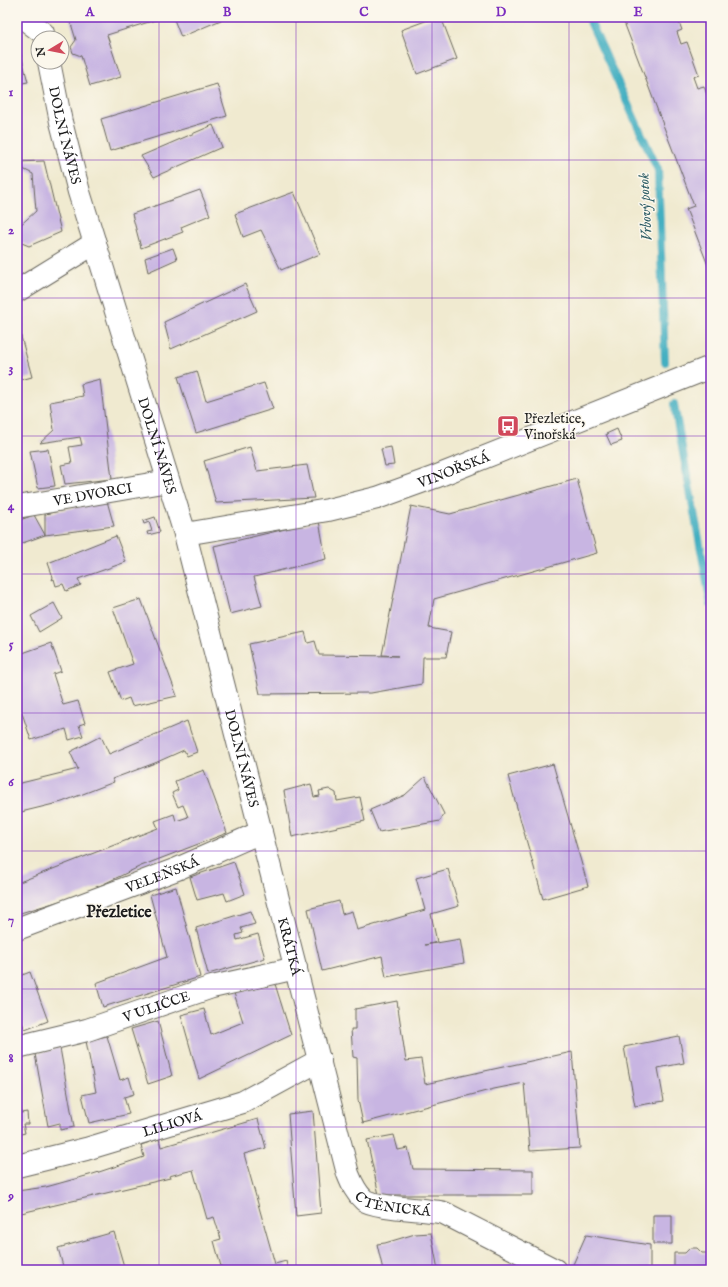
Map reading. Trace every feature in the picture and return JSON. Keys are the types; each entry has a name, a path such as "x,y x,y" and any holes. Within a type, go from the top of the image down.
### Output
{"street":[{"path":"22,17 43,29"},
{"name":"DOLNÍ NÁVES","path":"51,70 61,122 79,192 185,534 261,832"},
{"path":"17,291 95,243"},
{"name":"VINOŘSKÁ","path":"185,534 328,510 377,498 435,477 711,367"},
{"name":"VE DVORCI","path":"17,507 168,481"},
{"name":"VELEŇSKÁ","path":"17,929 177,868 261,832"},
{"name":"KRÁTKÁ","path":"261,832 320,1060"},
{"name":"V ULIČCE","path":"17,1047 87,1030 212,987 296,968"},
{"name":"LILIOVÁ","path":"17,1166 86,1149 243,1102 320,1060"},
{"name":"CTĚNICKÁ","path":"320,1060 348,1174 355,1190 365,1201 381,1206 428,1210 444,1213 555,1270"}],"building":[{"path":"69,17 165,17 107,35 121,77 90,86 81,56 73,53 71,47 76,40"},
{"path":"173,17 228,17 181,37"},
{"path":"436,17 441,17 457,59 417,74 401,30"},
{"path":"622,17 677,17 682,30 677,32 681,44 687,42 699,75 693,77 697,88 704,86 711,107 711,119 709,119 711,123 711,273 686,209 694,206"},
{"path":"17,40 28,82 17,84"},
{"path":"217,84 227,116 110,151 101,119"},
{"path":"213,125 222,147 154,177 141,156"},
{"path":"44,161 61,232 29,246 17,241 17,228 36,211 33,174 23,169 17,184 17,162"},
{"path":"200,190 210,215 181,227 183,232 141,248 132,214"},
{"path":"294,192 320,254 281,270 261,230 243,237 235,214"},
{"path":"173,248 177,259 148,272 145,258"},
{"path":"245,284 257,311 171,349 164,322"},
{"path":"20,333 32,377 17,381 17,334"},
{"path":"197,371 206,401 264,383 273,409 196,433 178,377"},
{"path":"100,379 112,479 65,484 61,465 72,463 69,447 82,445 80,437 40,443 54,430 50,402 83,396 81,384"},
{"path":"617,429 622,441 611,445 606,434"},
{"path":"250,447 257,471 307,465 314,498 216,503 204,461"},
{"path":"391,447 394,465 385,466 381,449"},
{"path":"48,449 55,486 38,488 30,451"},
{"path":"577,479 597,553 434,599 429,628 451,632 446,657 423,657 422,684 371,693 260,694 249,644 305,632 308,643 315,641 319,655 398,656 382,655 411,506 450,514"},
{"path":"107,501 114,526 45,535 45,514"},
{"path":"34,515 45,535 17,545 17,521"},
{"path":"155,517 160,532 148,535 147,532 152,531 149,522 144,524 143,521"},
{"path":"319,521 326,559 254,577 262,606 230,614 214,546"},
{"path":"116,536 126,562 78,579 81,585 66,591 63,584 56,586 54,579 52,580 53,577 48,563"},
{"path":"141,599 177,696 132,706 129,698 121,701 110,672 133,664 113,608"},
{"path":"54,603 62,618 39,632 31,616"},
{"path":"51,643 61,671 53,674 63,705 78,701 85,723 79,725 83,736 69,740 66,729 31,740 17,698 17,655"},
{"path":"187,721 197,752 187,756 184,750 155,763 112,779 114,782 62,802 17,813 17,784 78,769 70,752 101,736 109,754"},
{"path":"553,764 588,886 543,899 508,776"},
{"path":"204,770 227,833 141,866 83,894 17,914 17,883 158,828 155,821 174,814 176,821 188,817 183,805 178,807 172,793 178,790 175,781"},
{"path":"425,777 444,814 440,821 379,832 370,810 405,795"},
{"path":"311,784 314,797 320,796 319,791 329,789 336,793 337,801 360,797 365,821 292,837 284,791"},
{"path":"234,862 245,894 227,901 224,893 197,900 190,877"},
{"path":"448,869 459,906 431,914 437,942 425,945 460,939 464,963 386,977 382,956 322,971 308,909 339,901 342,914 352,911 357,930 425,910 416,878"},
{"path":"176,887 200,977 103,1007 96,983 167,957 150,895"},
{"path":"250,911 255,924 241,928 243,933 236,935 237,940 258,934 265,958 208,974 196,928"},
{"path":"30,972 48,1021 25,1030 17,1010 17,977"},
{"path":"275,984 291,1035 199,1079 181,1015 204,1009 211,1035 243,1022 234,993"},
{"path":"397,1001 406,1061 421,1059 425,1084 572,1052 580,1148 530,1151 524,1083 494,1089 363,1123 358,1100 357,1058 353,1057 351,1029 355,1029 355,1009"},
{"path":"158,1021 172,1076 148,1084 131,1029"},
{"path":"107,1036 120,1080 129,1077 134,1094 124,1097 129,1114 89,1123 82,1095 96,1092 86,1041"},
{"path":"679,1036 684,1063 658,1068 664,1101 635,1106 624,1047"},
{"path":"60,1048 74,1127 60,1130 60,1123 48,1126 35,1054"},
{"path":"17,1090 21,1113 27,1112 28,1124 23,1124 25,1133 17,1135"},
{"path":"313,1111 321,1213 296,1216 288,1114"},
{"path":"258,1119 266,1148 244,1154 275,1264 286,1261 288,1270 222,1270 214,1241 221,1239 214,1217 207,1219 193,1170 169,1176 170,1178 17,1214 17,1191 46,1187 93,1174 144,1157 141,1145 159,1139 161,1147"},
{"path":"394,1135 398,1150 408,1148 413,1169 533,1170 533,1195 379,1195 367,1140"},
{"path":"653,1215 672,1215 672,1244 653,1244"},
{"path":"114,1232 125,1270 64,1270 58,1248"},
{"path":"431,1233 438,1270 383,1270 377,1244 415,1234"},
{"path":"586,1235 650,1245 650,1270 571,1269"},
{"path":"690,1248 697,1248 702,1253 711,1253 711,1270 674,1270 674,1253 685,1253"}],"waterway":[{"name":"Vrbový potok","path":"588,17 658,170 665,362"},
{"name":"Vrbový potok","path":"674,404 711,604"}],"place":[{"name":"Přezletice, Vinořská","path":"508,426"}],"district":[{"name":"Přezletice","path":"119,911"}]}
